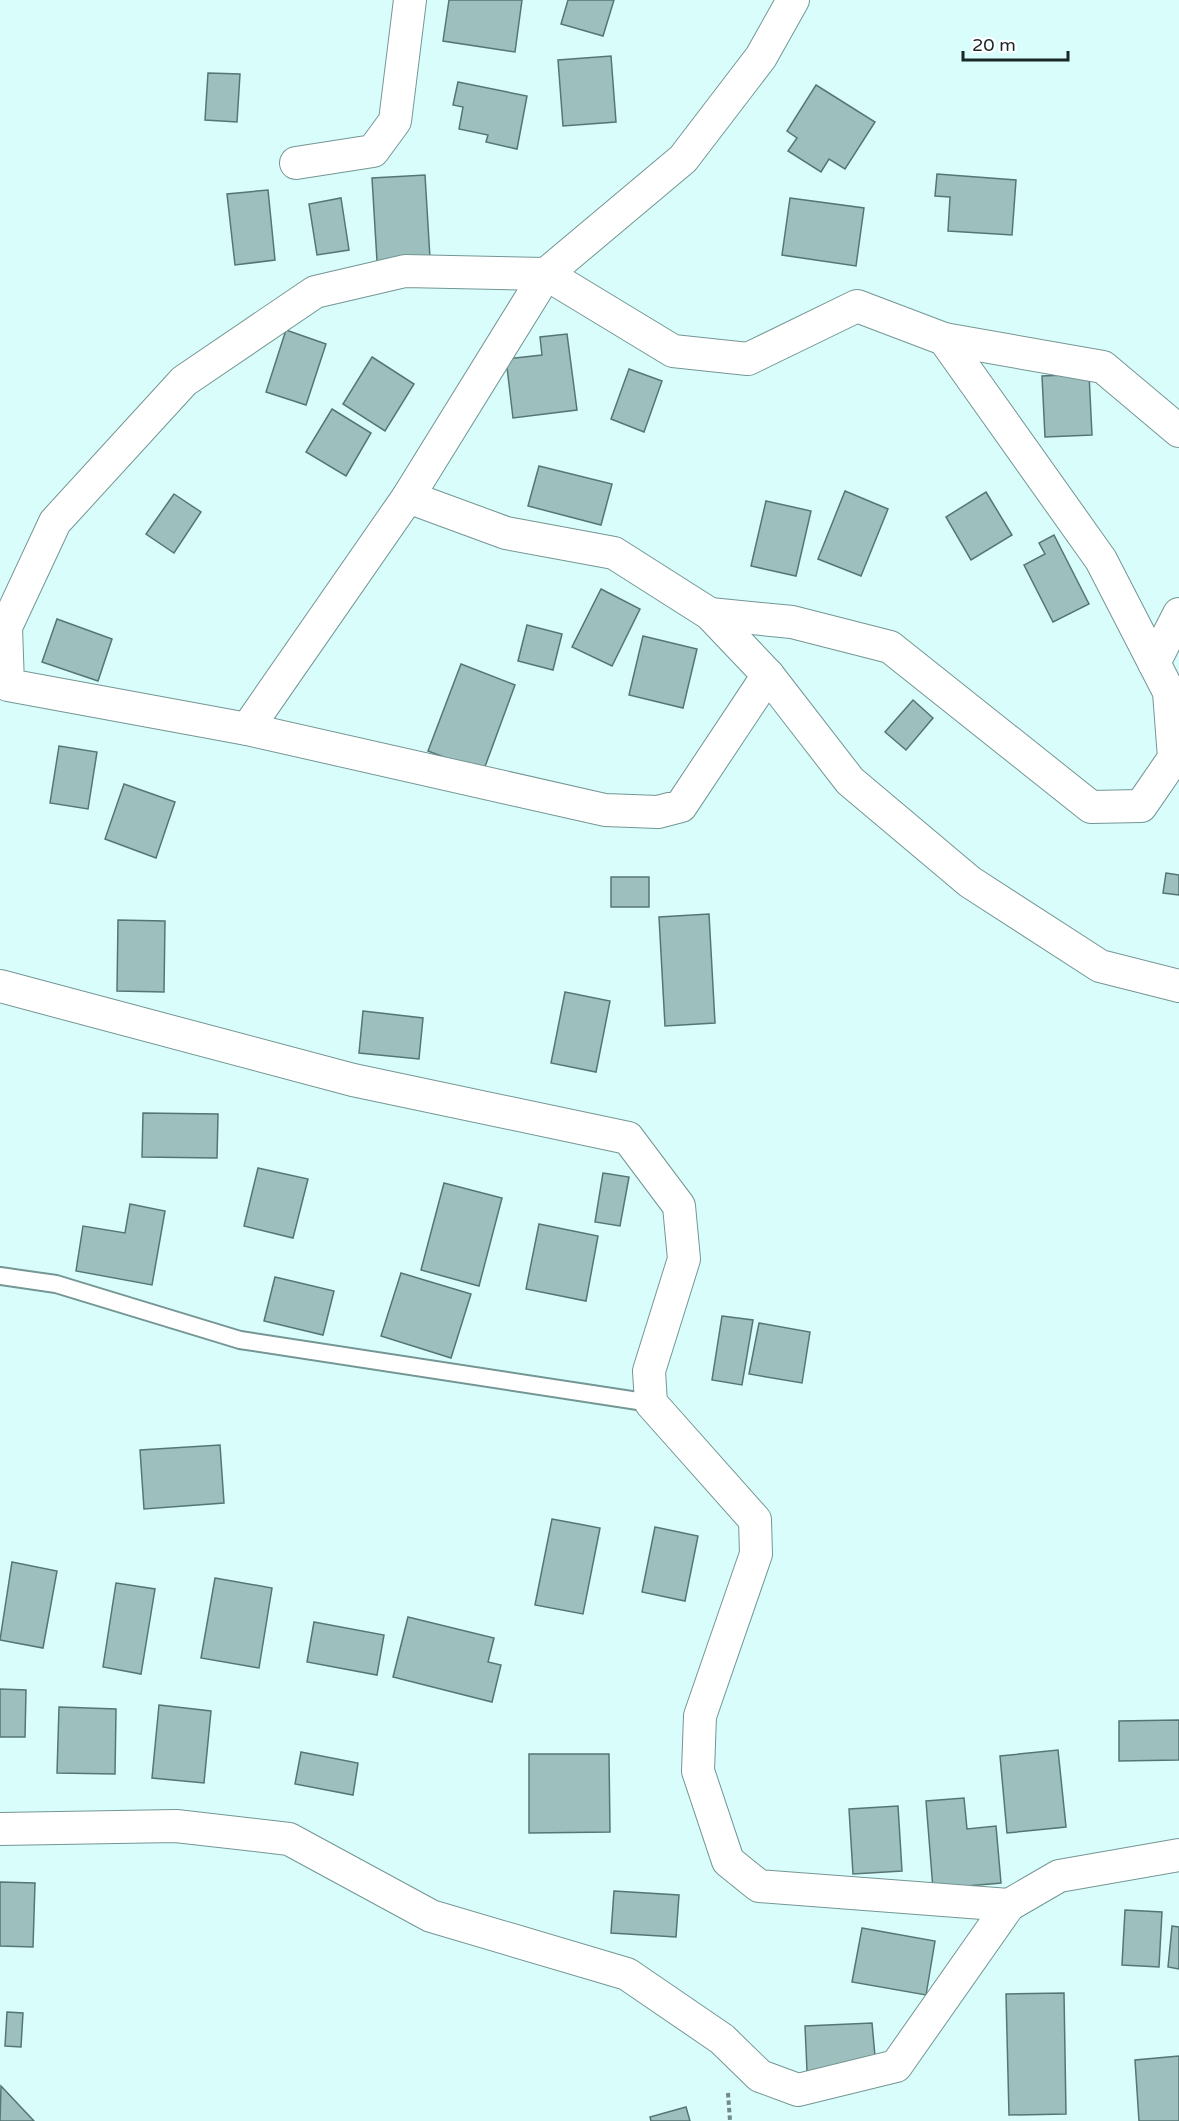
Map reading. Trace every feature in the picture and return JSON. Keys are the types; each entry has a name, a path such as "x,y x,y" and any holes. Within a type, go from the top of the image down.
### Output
{"street":[{"path":"296,163 373,151 395,121 410,0"},
{"path":"247,729 408,497 546,274 683,159 761,57 793,0"},
{"path":"768,675 681,806 658,812 605,810 247,729 8,685 6,627 55,522 184,381 315,292 405,271 546,274 673,351 748,359 857,306 944,339 1103,366 1179,431"},
{"path":"710,614 792,622 890,648 1091,807 1141,806 1174,758 1169,692 1101,560 944,339"},
{"path":"408,497 506,534 614,553 710,614 768,675 850,781 970,882 1100,966 1179,986"},
{"path":"1154,663 1179,614"},
{"path":"0,987 353,1080 628,1138 679,1206 684,1259 649,1371 651,1403 755,1520 756,1554 700,1716 698,1771 728,1861 759,1886 1009,1905"},
{"path":"0,1829 176,1826 289,1839 431,1916 627,1974 722,2038 760,2076 798,2090 896,2066 1009,1905 1059,1876 1179,1855"}],"lane":[{"path":"0,1276 56,1284 240,1340 651,1403"}],"building":[{"path":"449,0 522,0 515,52 443,41"},
{"path":"568,0 614,0 603,36 561,24"},
{"path":"611,56 616,122 563,126 558,60"},
{"path":"208,73 240,74 237,122 205,120"},
{"path":"458,82 527,96 517,149 486,142 488,135 459,129 463,107 453,105"},
{"path":"816,85 875,122 845,169 829,159 821,172 788,151 797,138 787,131"},
{"path":"937,174 1016,180 1012,235 948,231 950,197 935,196"},
{"path":"425,175 430,258 377,261 372,178"},
{"path":"268,190 275,260 235,265 227,194"},
{"path":"341,198 349,250 317,255 309,204"},
{"path":"790,198 864,208 856,266 782,255"},
{"path":"286,330 326,344 306,405 266,392"},
{"path":"567,334 577,410 513,418 506,359 542,355 540,337"},
{"path":"372,357 414,384 385,431 343,404"},
{"path":"629,369 662,381 644,432 611,419"},
{"path":"1089,374 1092,435 1045,437 1042,376"},
{"path":"332,409 371,433 346,476 306,452"},
{"path":"539,466 612,484 601,525 528,506"},
{"path":"845,491 888,509 861,576 818,559"},
{"path":"986,492 1012,535 971,560 946,517"},
{"path":"174,494 201,512 174,553 146,534"},
{"path":"766,501 811,511 796,576 751,566"},
{"path":"1054,535 1089,604 1053,622 1024,565 1045,554 1039,543"},
{"path":"601,589 640,609 612,666 572,647"},
{"path":"57,619 112,639 98,681 42,662"},
{"path":"527,625 562,634 553,670 518,661"},
{"path":"643,636 697,649 683,708 629,695"},
{"path":"461,664 515,685 483,772 428,751"},
{"path":"913,700 933,718 906,750 885,732"},
{"path":"59,746 97,752 88,809 50,803"},
{"path":"124,784 175,802 156,858 105,839"},
{"path":"1166,873 1179,875 1179,895 1163,893"},
{"path":"611,877 649,877 649,907 611,907"},
{"path":"709,914 715,1023 665,1026 659,917"},
{"path":"118,920 165,921 164,992 117,991"},
{"path":"565,992 610,1001 596,1072 551,1063"},
{"path":"363,1011 423,1018 419,1059 359,1053"},
{"path":"143,1113 218,1114 217,1158 142,1157"},
{"path":"258,1168 308,1179 293,1238 244,1226"},
{"path":"603,1173 629,1177 620,1226 595,1222"},
{"path":"444,1183 502,1198 479,1286 421,1270"},
{"path":"130,1204 165,1211 152,1285 76,1271 83,1226 125,1233"},
{"path":"539,1224 598,1236 586,1301 526,1289"},
{"path":"401,1273 471,1294 451,1358 381,1336"},
{"path":"275,1277 334,1291 323,1335 264,1321"},
{"path":"722,1316 753,1320 742,1385 712,1380"},
{"path":"759,1323 810,1332 802,1383 749,1374"},
{"path":"220,1445 224,1503 144,1509 140,1450"},
{"path":"552,1519 600,1528 583,1614 535,1605"},
{"path":"655,1527 698,1536 685,1601 642,1592"},
{"path":"12,1562 57,1571 43,1648 0,1640"},
{"path":"215,1578 272,1588 259,1668 201,1658"},
{"path":"116,1583 155,1589 141,1674 103,1667"},
{"path":"408,1617 494,1638 488,1662 501,1665 492,1702 393,1677"},
{"path":"314,1622 384,1635 377,1675 307,1662"},
{"path":"0,1689 26,1690 25,1737 0,1737"},
{"path":"159,1705 211,1711 204,1783 152,1778"},
{"path":"59,1707 116,1709 115,1774 57,1773"},
{"path":"1179,1720 1179,1760 1119,1761 1119,1721"},
{"path":"1058,1750 1066,1827 1007,1833 1000,1756"},
{"path":"301,1752 358,1763 353,1795 295,1784"},
{"path":"529,1754 609,1754 610,1832 529,1833"},
{"path":"964,1798 967,1829 996,1826 1001,1883 933,1889 926,1801"},
{"path":"898,1806 902,1871 853,1874 849,1809"},
{"path":"0,1882 35,1883 33,1947 0,1946"},
{"path":"614,1891 679,1895 676,1937 611,1933"},
{"path":"1125,1910 1162,1912 1159,1967 1122,1965"},
{"path":"1172,1926 1179,1927 1179,1969 1168,1967"},
{"path":"862,1928 935,1941 926,1995 852,1982"},
{"path":"1064,1993 1066,2114 1009,2115 1006,1994"},
{"path":"7,2012 23,2013 21,2047 5,2046"},
{"path":"872,2023 876,2067 807,2071 805,2026"},
{"path":"1179,2056 1179,2121 1139,2121 1135,2060"},
{"path":"1,2086 34,2121 0,2121"},
{"path":"686,2107 690,2121 651,2121 650,2117"}]}
